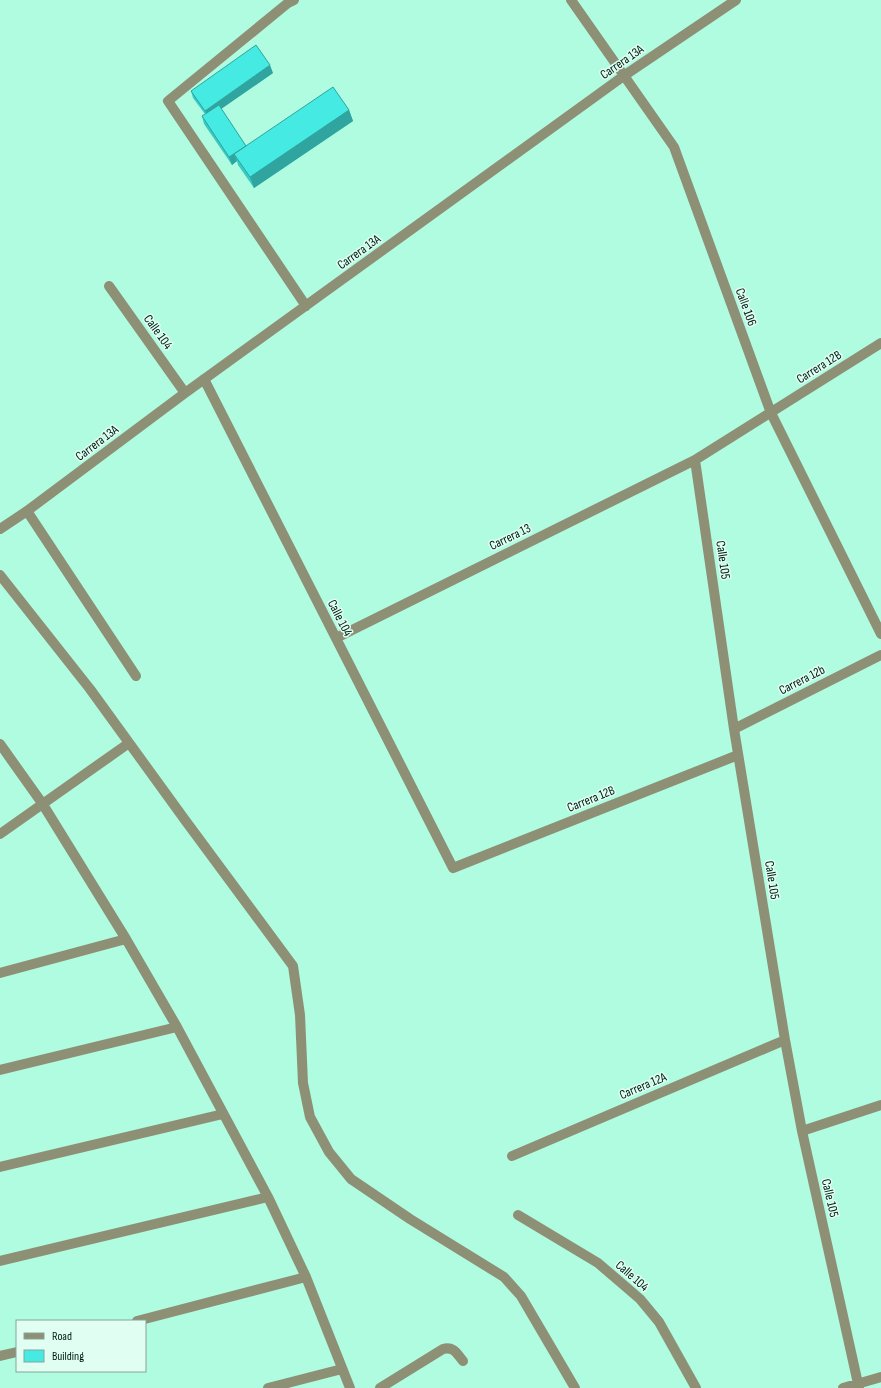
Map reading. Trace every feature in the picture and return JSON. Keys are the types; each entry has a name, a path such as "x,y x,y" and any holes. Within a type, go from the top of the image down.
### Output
{"street":[{"path":"294,0 288,3 168,101 306,306"},
{"name":"Calle 106","path":"571,0 674,147 771,412 881,634"},
{"name":"Carrera 13A","path":"0,529 204,379 625,76 736,0"},
{"name":"Calle 104","path":"109,286 185,393"},
{"name":"Carrera 12B","path":"771,412 881,343"},
{"name":"Calle 104","path":"204,379 453,868"},
{"path":"695,460 771,412"},
{"name":"Carrera 13","path":"336,638 695,460"},
{"name":"Calle 105","path":"695,460 738,755 785,1040 802,1131 859,1386"},
{"path":"26,511 136,676"},
{"path":"0,575 90,689 293,966 300,1015 303,1083 310,1117 329,1152 351,1179 410,1219 504,1277 521,1296 575,1388"},
{"name":"Carrera 12b","path":"734,729 881,655"},
{"path":"0,834 129,743"},
{"path":"0,744 42,803 126,939 177,1027 268,1197 306,1277 350,1388"},
{"name":"Carrera 12B","path":"453,868 738,755"},
{"path":"0,973 126,939"},
{"path":"0,1070 177,1027"},
{"name":"Carrera 12A","path":"512,1156 785,1040"},
{"path":"802,1131 881,1105"},
{"path":"0,1166 224,1114"},
{"path":"0,1261 268,1197"},
{"name":"Calle 104","path":"518,1215 598,1263 640,1299 659,1322 696,1388"},
{"path":"141,1320 306,1277"},
{"path":"380,1388 443,1349 449,1347 453,1349 462,1361"},
{"path":"0,1356 16,1352"},
{"path":"268,1388 342,1370"},
{"path":"843,1388 859,1386 881,1377"}],"building":[{"path":"256,45 270,65 205,111 191,91"},
{"path":"333,87 349,110 250,177 234,154"},
{"path":"219,105 246,146 229,157 202,116"}]}
